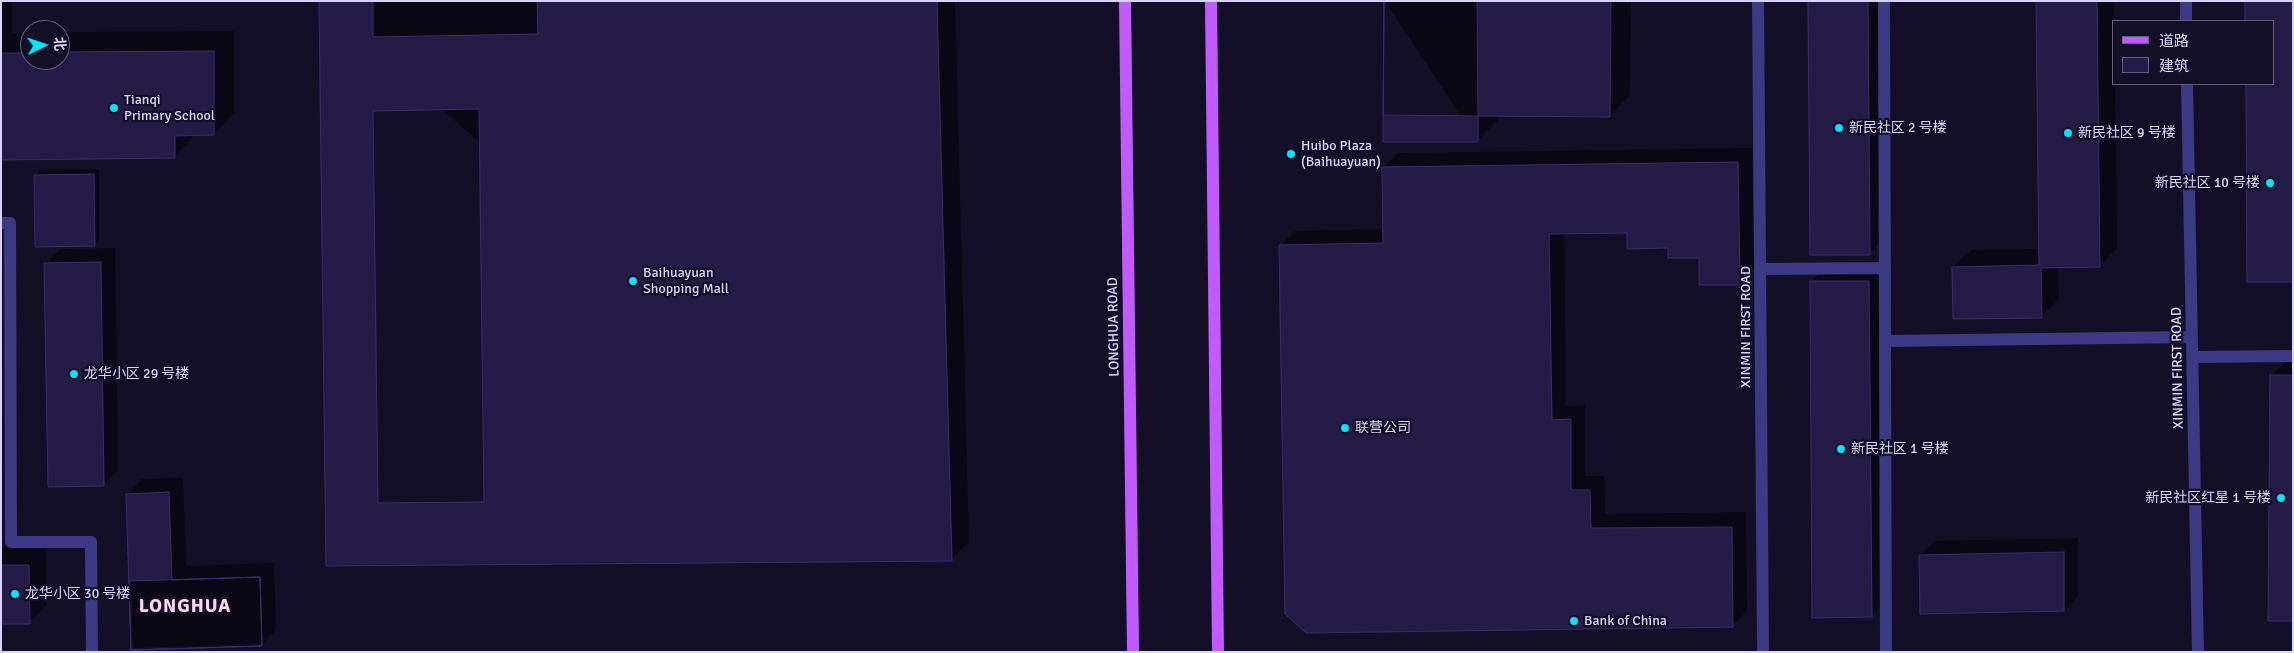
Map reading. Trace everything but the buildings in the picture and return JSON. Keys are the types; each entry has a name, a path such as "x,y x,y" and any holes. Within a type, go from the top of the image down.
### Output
{"main road":[{"name":"LONGHUA ROAD","path":"1125,1 1133,652"},
{"path":"1211,1 1218,652"}],"street":[{"name":"XINMIN FIRST ROAD","path":"1758,1 1763,652"},
{"path":"1884,1 1886,652"},
{"path":"2186,1 2186,20"},
{"name":"XINMIN FIRST ROAD","path":"2187,85 2198,652"},
{"path":"1,223 10,223 6,542 91,542 92,652"},
{"path":"1760,269 1884,268"},
{"path":"1885,340 2192,337"},
{"path":"2193,357 2293,356"}],"place":[{"name":"Tianqi Primary School","path":"114,108"},
{"name":"新民社区 2 号楼","path":"1839,128"},
{"name":"新民社区 9 号楼","path":"2068,133"},
{"name":"Huibo Plaza (Baihuayuan)","path":"1291,154"},
{"name":"新民社区 10 号楼","path":"2270,183"},
{"name":"Baihuayuan Shopping Mall","path":"633,281"},
{"name":"龙华小区 29 号楼","path":"74,374"},
{"name":"联营公司","path":"1345,428"},
{"name":"新民社区 1 号楼","path":"1841,449"},
{"name":"新民社区红星 1 号楼","path":"2281,498"},
{"name":"龙华小区 30 号楼","path":"15,594"},
{"name":"Bank of China","path":"1574,621"}],"district":[{"name":"LONGHUA","path":"185,607"}]}
